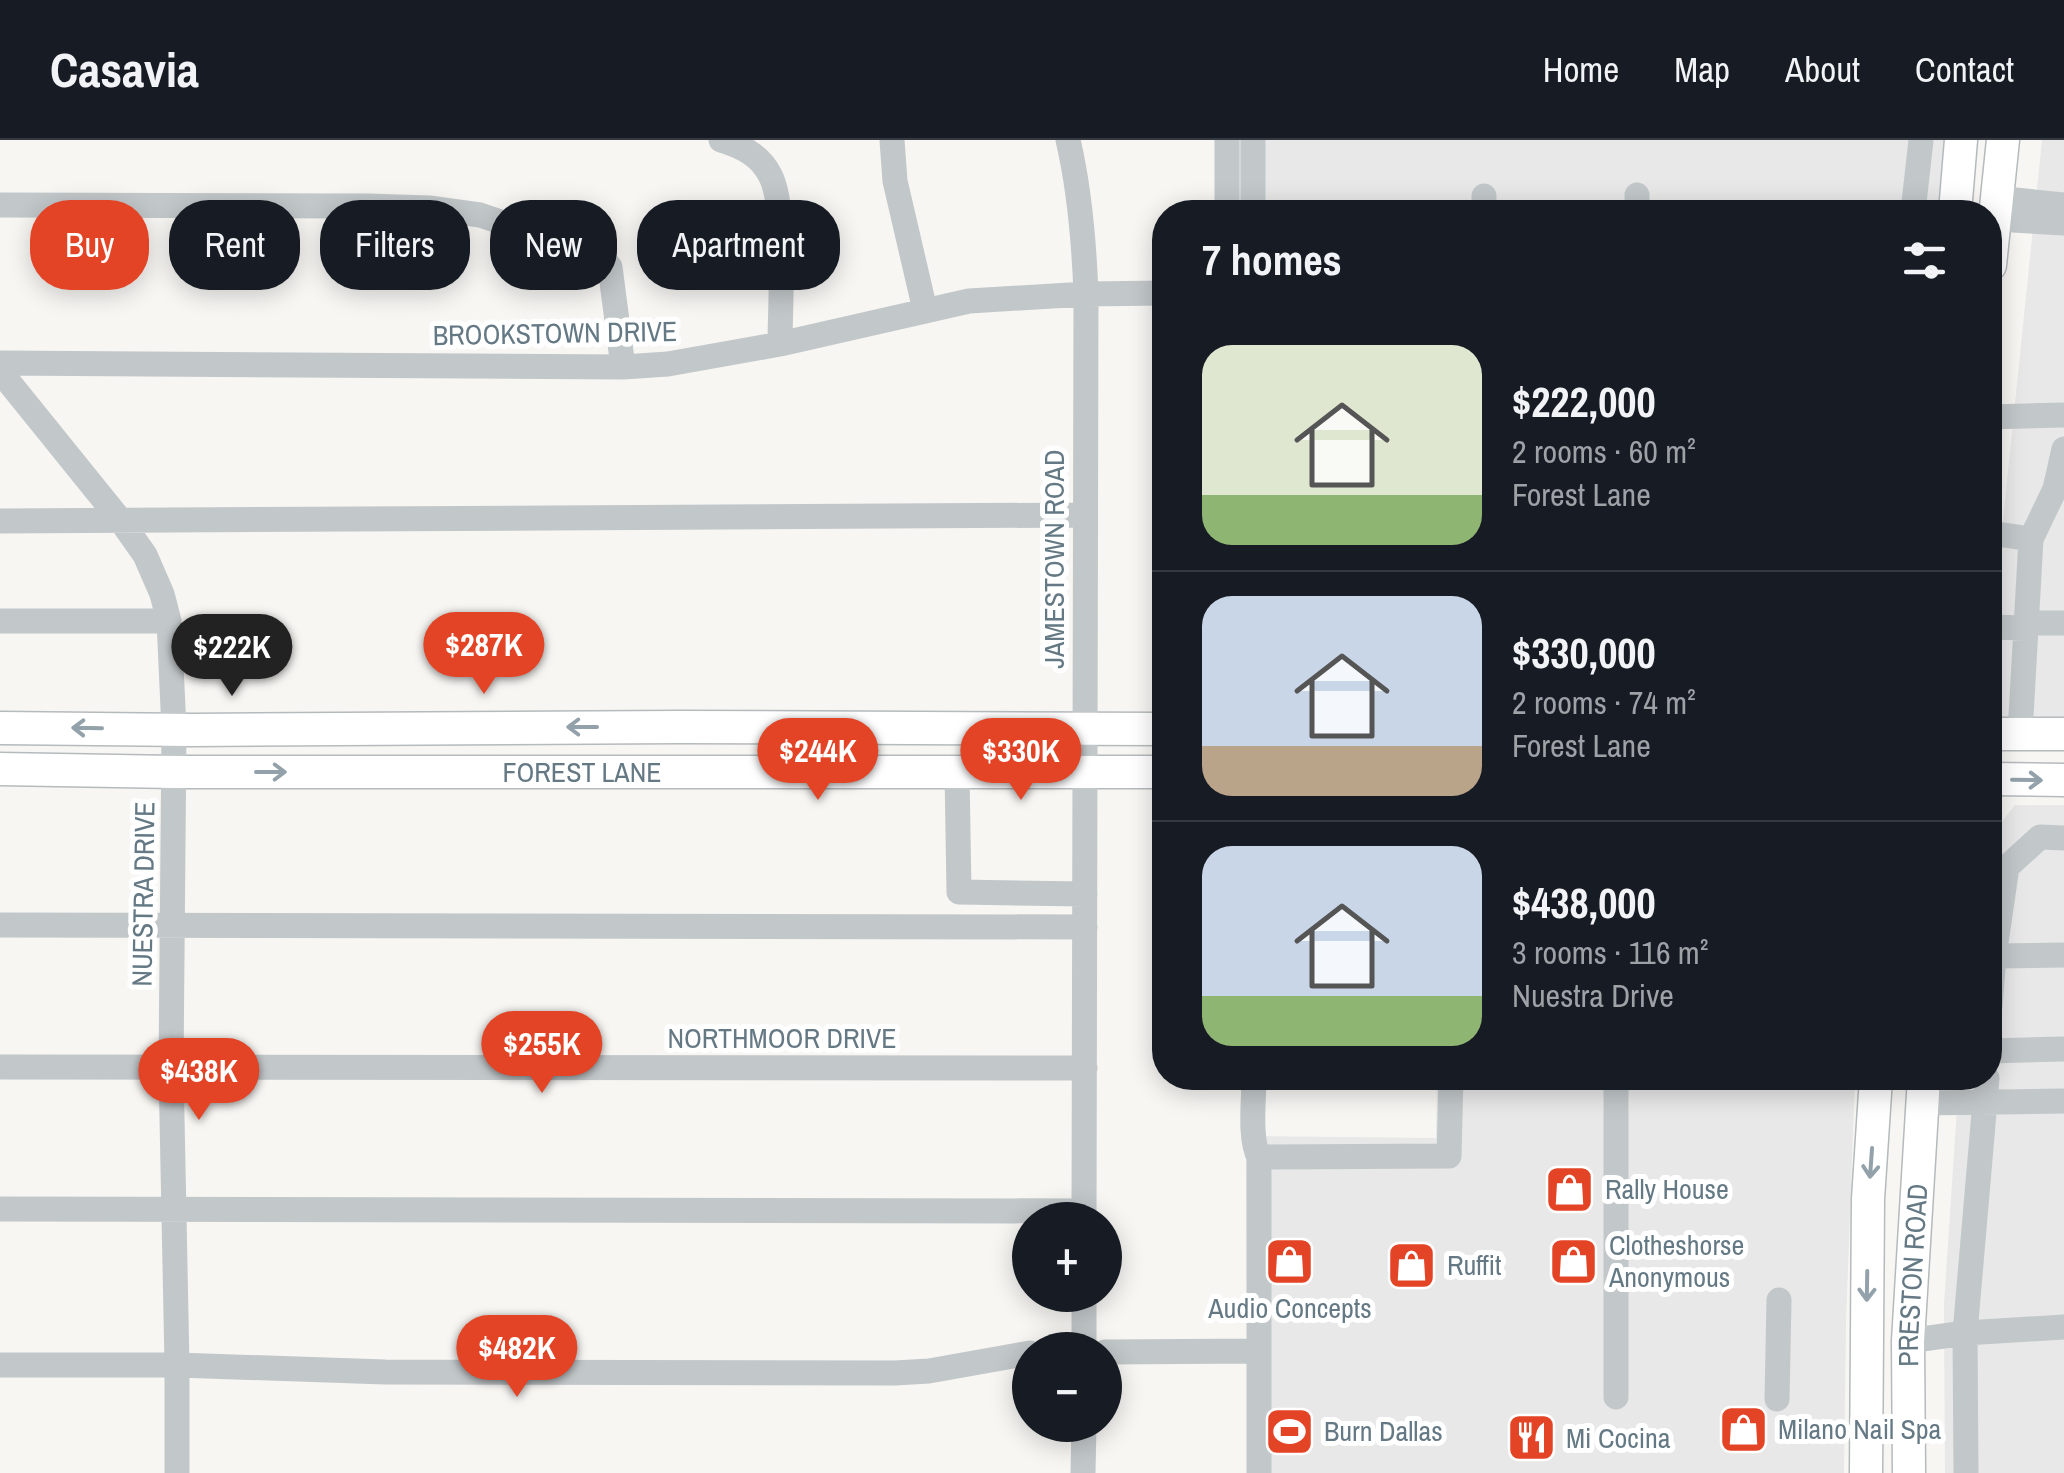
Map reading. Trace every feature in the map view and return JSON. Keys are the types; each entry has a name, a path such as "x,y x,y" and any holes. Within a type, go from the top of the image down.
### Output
{"main road":[{"path":"1956,200 1962,140"},
{"path":"1996,200 2003,140"},
{"path":"679,727 680,772"},
{"name":"FOREST LANE","path":"0,728 1152,729"},
{"path":"2005,734 2064,734"},
{"name":"FOREST LANE","path":"0,770 1152,772"},
{"path":"2002,780 2064,780"},
{"path":"1875,1090 1923,1090"},
{"name":"PRESTON ROAD","path":"1866,1473 1868,1199 1875,1090"},
{"name":"PRESTON ROAD","path":"1910,1473 1908,1341 1923,1090"},
{"path":"1866,1347 1908,1341"}],"street":[{"path":"721,140 756,156 770,175 780,202 780,344"},
{"path":"892,140 894,181 925,310"},
{"name":"JAMESTOWN ROAD","path":"1068,140 1084,231 1086,294 1084,1202"},
{"path":"1227,140 1227,200"},
{"path":"1253,140 1253,200"},
{"path":"1914,200 1921,140"},
{"path":"2002,203 2016,200 2064,205"},
{"path":"0,205 368,206 480,215 600,256 610,267 622,367"},
{"path":"2002,210 2012,220 2064,223"},
{"name":"BROOKSTOWN DRIVE","path":"0,363 622,367 668,364 780,344 969,300 1152,292"},
{"name":"NUESTRA DRIVE","path":"0,371 122,520 154,572 168,622 174,730 171,1068 177,1473"},
{"path":"2002,418 2064,416"},
{"path":"2005,734 2064,449"},
{"path":"0,520 1084,515"},
{"path":"2002,532 2046,524"},
{"path":"0,621 168,622"},
{"path":"2002,626 2064,623"},
{"path":"957,772 959,892 1085,894"},
{"path":"2002,905 2008,867 2040,837 2064,838"},
{"path":"0,925 1085,927"},
{"path":"2002,956 2064,955"},
{"path":"2002,1050 2064,1050"},
{"name":"NORTHMOOR DRIVE","path":"0,1067 1085,1068"},
{"path":"1254,1090 1255,1152 1259,1156 1259,1473"},
{"path":"1259,1156 1450,1156 1450,1090"},
{"path":"1616,1090 1616,1397"},
{"path":"1923,1090 1986,1090 2064,1101"},
{"path":"1966,1473 1965,1332 1986,1090"},
{"path":"0,1209 1012,1215"},
{"path":"1777,1399 1779,1300"},
{"path":"1908,1341 1965,1332 2064,1327"},
{"path":"1122,1352 1259,1351"},
{"path":"0,1365 894,1374 1012,1356"},
{"path":"1083,1473 1084,1442"}],"shaded area":[{"path":"1232,140 1944,140 1939,200 1232,200"},
{"path":"2042,140 2064,140 2064,720 2002,719 2002,530"},
{"path":"2015,805 2064,805 2064,1473 1945,1473 1944,1304 1958,1090 2002,1090 2002,821"},
{"path":"1437,1090 1855,1090 1844,1473 1248,1473 1246,1136 1436,1138"}],"place":[{"name":"Rally House","path":"1570,1189"},
{"name":"Audio Concepts","path":"1290,1261"},
{"name":"Clotheshorse Anonymous","path":"1574,1261"},
{"name":"Ruffit","path":"1412,1265"},
{"name":"Milano Nail Spa","path":"1743,1429"},
{"name":"Burn Dallas","path":"1289,1431"},
{"name":"Mi Cocina","path":"1531,1438"}]}
